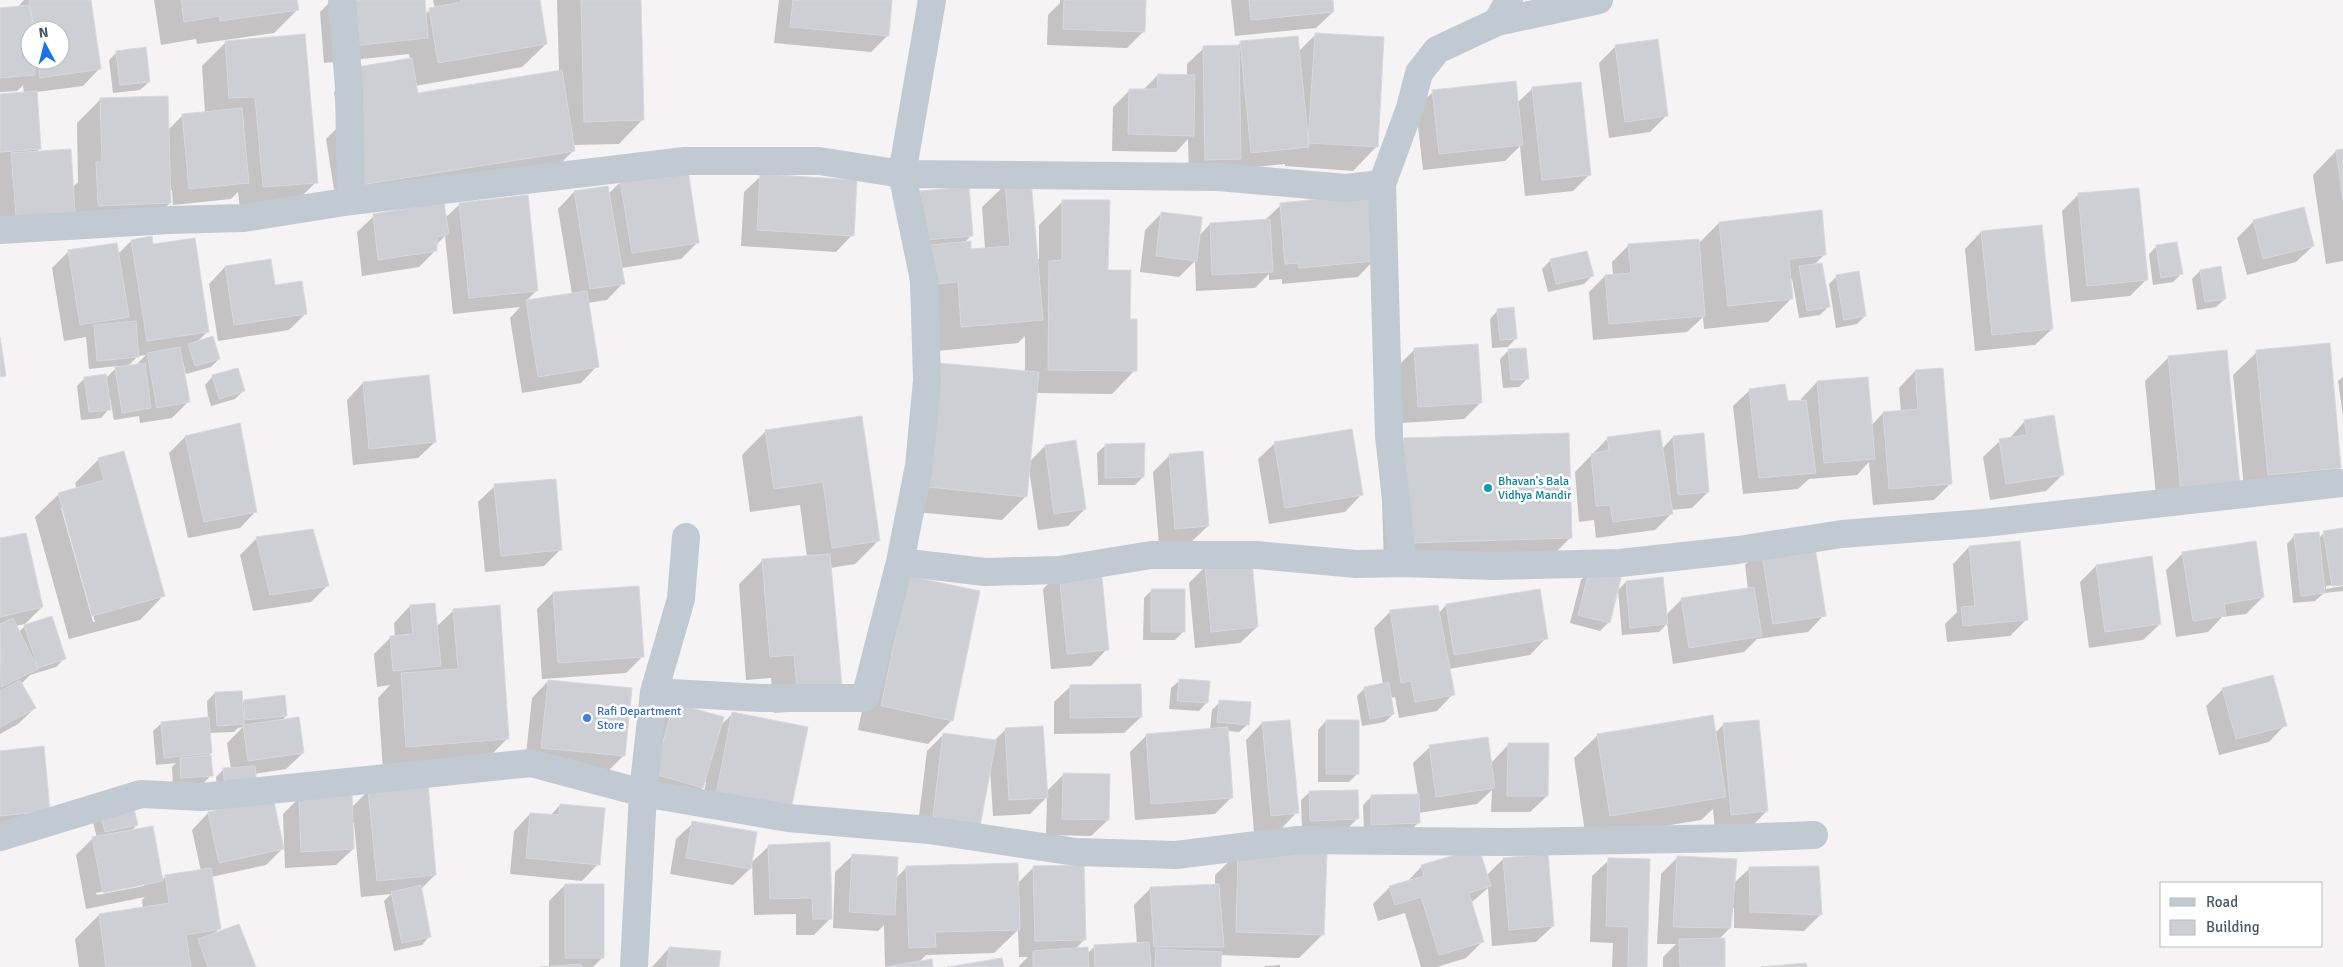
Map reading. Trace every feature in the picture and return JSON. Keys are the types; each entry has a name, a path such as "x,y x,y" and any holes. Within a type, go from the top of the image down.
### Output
{"street":[{"path":"342,0 349,88 351,200"},
{"path":"654,692 761,698 865,698 900,562 919,466 927,380 924,280 902,174 932,0"},
{"path":"1403,563 1389,436 1382,184 1410,108 1419,73 1437,50 1503,11 1599,0"},
{"path":"0,230 169,220 244,218 351,200 685,161 819,161 902,174 1218,177 1346,188 1382,184"},
{"path":"900,562 985,572 1059,570 1151,555 1256,555 1356,564 1403,563 1493,566 1620,563 1738,550 1842,534 1984,523 2343,484"},
{"path":"634,967 643,793 654,692 681,598 686,537"},
{"path":"0,837 141,794 202,797 531,763 643,793 788,818 929,830 1076,852 1176,855 1298,840 1505,842 1730,838 1814,834"}],"building":[{"path":"29,0 91,0 101,69 40,78 39,70 70,70 70,20 32,20"},
{"path":"181,0 297,0 299,10 220,21 220,16 184,22"},
{"path":"337,0 425,0 428,38 341,47"},
{"path":"461,0 540,0 547,44 438,63 429,8 461,2"},
{"path":"581,0 641,0 644,120 584,122"},
{"path":"793,0 892,0 889,36 790,27"},
{"path":"1064,0 1146,0 1145,32 1063,29"},
{"path":"1249,0 1333,0 1334,12 1251,20"},
{"path":"30,5 31,20 20,20 20,70 35,70 35,75 0,78 0,8"},
{"path":"1315,33 1384,37 1378,147 1308,143"},
{"path":"305,34 318,183 263,187 255,97 229,98 225,41"},
{"path":"1298,36 1309,147 1251,153 1240,41"},
{"path":"1658,39 1668,116 1625,122 1615,45"},
{"path":"1239,45 1241,159 1205,160 1203,46"},
{"path":"146,47 150,82 120,85 116,51"},
{"path":"412,58 418,93 562,70 575,151 360,185 349,114 364,111 357,67"},
{"path":"1158,74 1195,75 1194,136 1128,134 1129,89 1157,89"},
{"path":"1516,81 1523,145 1439,154 1432,90"},
{"path":"1581,82 1591,175 1542,180 1532,87"},
{"path":"37,91 41,149 0,152 0,94"},
{"path":"168,96 171,203 98,206 96,162 102,162 100,98"},
{"path":"242,108 249,183 189,189 182,114"},
{"path":"71,149 75,212 16,216 11,153"},
{"path":"2343,149 2343,200 2336,150"},
{"path":"688,170 699,243 632,253 620,181"},
{"path":"760,174 857,180 854,236 757,230"},
{"path":"1031,180 1043,320 961,327 958,282 935,284 931,245 971,241 971,249 1010,246 1005,182"},
{"path":"608,186 625,284 590,289 574,191"},
{"path":"969,187 973,236 924,240 920,191"},
{"path":"2139,188 2148,280 2087,286 2078,193"},
{"path":"1369,194 1376,261 1299,268 1298,263 1285,264 1280,203"},
{"path":"528,195 538,291 469,298 459,203"},
{"path":"1062,200 1110,200 1108,270 1131,270 1130,319 1137,319 1137,371 1048,370 1049,261 1062,260"},
{"path":"444,202 449,234 437,237 437,251 378,260 373,214"},
{"path":"2304,207 2314,246 2263,259 2253,220"},
{"path":"1822,210 1826,255 1789,259 1793,299 1728,306 1719,222"},
{"path":"1161,212 1202,217 1197,261 1156,256"},
{"path":"1270,219 1273,272 1212,275 1210,223"},
{"path":"2042,225 2053,329 1992,335 1981,231"},
{"path":"152,236 153,244 195,238 209,332 147,341 131,240"},
{"path":"1699,239 1705,316 1609,324 1605,275 1631,273 1628,244"},
{"path":"2177,242 2183,274 2161,278 2156,245"},
{"path":"117,243 129,317 80,325 68,250"},
{"path":"1587,251 1594,276 1556,284 1550,259"},
{"path":"271,259 275,285 302,281 307,314 234,325 225,266"},
{"path":"1822,263 1830,307 1807,311 1799,266"},
{"path":"2221,266 2226,299 2205,302 2200,270"},
{"path":"1859,271 1866,316 1844,320 1836,275"},
{"path":"587,291 599,367 538,377 526,300"},
{"path":"1514,307 1517,339 1500,340 1497,309"},
{"path":"136,321 139,357 97,361 94,325"},
{"path":"213,336 220,359 195,366 188,344"},
{"path":"0,337 6,376 0,377"},
{"path":"2330,343 2341,468 2268,475 2256,350"},
{"path":"1478,344 1482,403 1418,407 1414,348"},
{"path":"180,347 190,402 157,408 147,353"},
{"path":"1526,348 1529,379 1511,380 1508,349"},
{"path":"2227,350 2240,487 2181,493 2168,356"},
{"path":"145,363 151,408 122,413 115,367"},
{"path":"939,363 1039,372 1027,497 927,487"},
{"path":"238,368 245,391 219,399 212,375"},
{"path":"1943,368 1952,484 1889,489 1883,412 1918,409 1915,370"},
{"path":"106,374 111,410 89,412 84,377"},
{"path":"429,375 436,442 369,449 363,382"},
{"path":"1868,377 1875,459 1824,463 1817,381"},
{"path":"1785,384 1788,401 1806,400 1816,473 1759,478 1749,389"},
{"path":"2054,415 2064,475 2006,484 1999,439 2027,435 2024,420"},
{"path":"862,416 880,541 832,548 823,482 774,489 765,430"},
{"path":"240,423 257,512 204,522 185,436"},
{"path":"1352,429 1363,495 1285,508 1274,442"},
{"path":"1660,430 1673,514 1613,522 1610,505 1596,506 1591,454 1609,450 1607,437"},
{"name":"Bhavan's Bala Vidhya Mandir","path":"1569,433 1572,538 1407,543 1404,438"},
{"path":"1704,433 1709,492 1678,495 1673,436"},
{"path":"1076,440 1086,509 1054,514 1045,445"},
{"path":"1145,443 1144,477 1105,478 1105,444"},
{"path":"124,451 165,596 92,616 58,493 104,480 98,458"},
{"path":"1203,451 1209,526 1175,529 1169,454"},
{"path":"556,479 562,550 501,556 494,484"},
{"path":"2343,528 2343,585 2332,586 2323,531"},
{"path":"313,529 329,586 270,595 256,537"},
{"path":"2319,532 2325,593 2301,596 2294,534"},
{"path":"26,533 43,607 0,617 0,538"},
{"path":"1814,540 1826,616 1773,624 1761,548"},
{"path":"2020,541 2028,620 1963,626 1961,607 1975,606 1969,546"},
{"path":"2256,541 2264,597 2224,604 2226,616 2193,621 2182,552"},
{"path":"830,554 842,686 797,690 794,655 770,657 762,559"},
{"path":"2152,556 2161,624 2105,632 2096,565"},
{"path":"1252,561 1258,627 1211,632 1205,566"},
{"path":"1101,568 1109,650 1067,654 1059,572"},
{"path":"1589,571 1621,578 1610,623 1578,615"},
{"path":"908,576 980,591 953,721 881,706"},
{"path":"1663,577 1668,624 1630,628 1626,581"},
{"path":"639,586 644,657 558,663 553,592"},
{"path":"1754,587 1762,636 1689,648 1681,598"},
{"path":"1151,589 1185,589 1185,632 1151,632"},
{"path":"1540,589 1548,639 1454,655 1446,604"},
{"path":"435,603 441,666 393,671 390,636 413,634 410,605"},
{"path":"500,605 509,739 406,747 401,673 458,669 453,609"},
{"path":"1438,605 1455,695 1415,702 1411,681 1401,683 1390,610"},
{"path":"52,616 66,659 38,668 24,625"},
{"path":"13,618 38,669 1,687 0,624"},
{"path":"2273,675 2287,726 2236,739 2222,688"},
{"path":"1179,679 1210,681 1208,703 1177,701"},
{"path":"20,680 36,708 0,727 0,691"},
{"name":"Rafi Department Store","path":"548,680 632,688 625,756 541,748"},
{"path":"1389,682 1394,714 1370,719 1364,687"},
{"path":"1141,684 1142,717 1070,718 1070,685"},
{"path":"242,691 244,724 217,726 215,692"},
{"path":"285,695 287,716 245,720 244,700"},
{"path":"1219,700 1251,702 1249,725 1217,722"},
{"path":"674,703 724,717 703,788 654,774"},
{"path":"732,712 808,727 791,810 716,795"},
{"path":"1713,715 1726,797 1610,816 1597,734"},
{"path":"209,717 212,753 164,758 161,722"},
{"path":"299,717 304,753 248,761 243,725"},
{"path":"1290,720 1299,813 1271,816 1262,722"},
{"path":"1326,720 1359,720 1359,774 1326,774"},
{"path":"1759,720 1768,811 1731,815 1723,723"},
{"path":"1043,726 1048,798 1009,800 1005,728"},
{"path":"1228,727 1233,798 1151,804 1146,734"},
{"path":"943,733 996,740 980,827 933,816"},
{"path":"1488,737 1495,788 1436,797 1429,745"},
{"path":"1508,743 1549,743 1548,796 1507,796"},
{"path":"44,746 50,811 0,816 0,751"},
{"path":"211,755 213,776 181,778 180,758"},
{"path":"255,766 257,786 225,789 223,768"},
{"path":"1063,773 1110,774 1109,820 1062,819"},
{"path":"428,783 436,875 377,881 368,789"},
{"path":"1358,790 1359,819 1310,821 1309,791"},
{"path":"352,794 354,849 301,852 299,796"},
{"path":"1419,794 1420,823 1371,825 1371,795"},
{"path":"131,797 138,825 105,832 98,805"},
{"path":"273,797 284,849 219,863 208,812"},
{"path":"560,804 605,808 600,865 526,858 530,813 559,815"},
{"path":"692,821 757,832 751,869 686,858"},
{"path":"153,826 163,881 103,893 92,837"},
{"path":"830,842 832,919 813,919 812,898 770,899 768,845"},
{"path":"1479,848 1491,886 1469,893 1484,942 1439,955 1421,897 1395,905 1389,886 1424,876 1421,865"},
{"path":"1238,850 1327,854 1324,935 1236,932"},
{"path":"852,854 898,857 895,915 849,912"},
{"path":"1548,854 1554,926 1509,930 1503,858"},
{"path":"1677,856 1737,859 1731,928 1673,927"},
{"path":"1608,858 1650,859 1647,967 1628,967 1629,927 1606,926"},
{"path":"1018,863 1020,930 935,932 936,947 909,948 906,866"},
{"path":"1084,865 1086,940 1035,941 1033,866"},
{"path":"1819,866 1822,915 1750,912 1749,867"},
{"path":"211,868 221,929 186,935 191,967 106,967 99,914 169,903 165,875"},
{"path":"565,884 604,884 604,958 565,958"},
{"path":"1219,884 1224,947 1154,947 1150,887"},
{"path":"421,885 431,937 402,943 391,892"},
{"path":"239,924 256,967 208,967 198,939"},
{"path":"1725,938 1725,967 1680,967 1679,939"},
{"path":"1149,942 1151,967 1095,967 1094,945"},
{"path":"669,947 721,951 719,967 667,967"},
{"path":"1088,947 1089,967 1033,967 1033,951"},
{"path":"1156,949 1222,952 1221,967 1155,967"},
{"path":"1002,958 1004,967 947,967"},
{"path":"932,959 933,967 885,967"},
{"path":"1806,963 1807,967 1761,967"},
{"path":"581,964 582,967 540,967"}],"place":[{"name":"Bhavan's Bala Vidhya Mandir","path":"1488,488"},
{"name":"Rafi Department Store","path":"587,718"}]}
